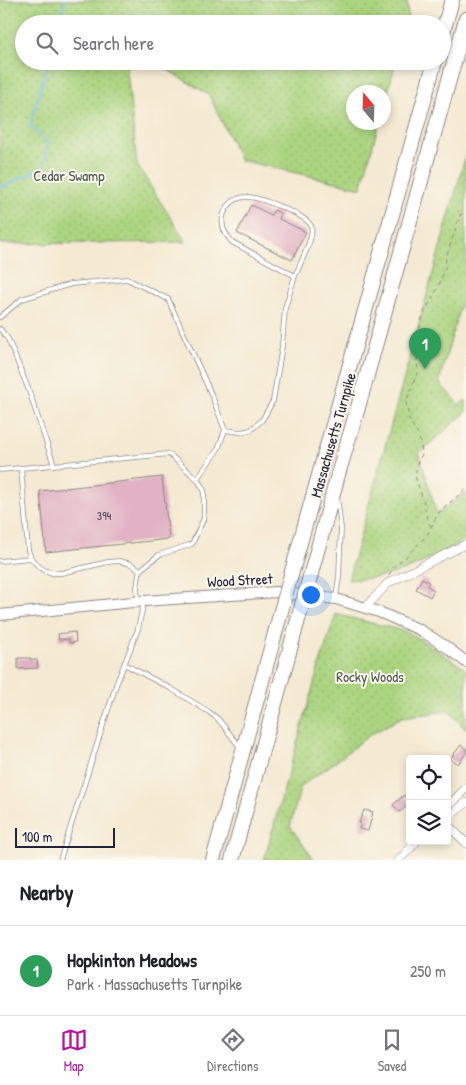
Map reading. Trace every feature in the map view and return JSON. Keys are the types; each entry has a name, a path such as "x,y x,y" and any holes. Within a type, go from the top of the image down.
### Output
{"highway":[{"path":"448,15 452,0"},
{"name":"Massachusetts Turnpike","path":"232,860 335,484 466,19"},
{"name":"Massachusetts Turnpike","path":"213,860 432,70"}],"main road":[{"name":"Wood Street","path":"0,615 276,592 336,599 366,608 420,630 466,662"}],"street":[{"path":"366,608 388,583 466,544"},
{"path":"451,803 466,788"},
{"path":"451,815 466,803"},
{"path":"451,828 466,842"},
{"path":"398,860 413,845"}],"lane":[{"path":"225,430 240,432 251,430 262,420 273,401 282,346 285,308 311,236 311,227 307,221 292,211 251,197 243,196 232,202 224,212 222,225 225,234 232,242 295,276"},
{"path":"0,317 22,299 71,284 127,279 168,299 212,396 225,430 218,449 197,479"},
{"path":"0,329 8,339 28,388 54,465"},
{"path":"0,470 169,454 197,479 204,490 204,518 192,544 159,555 140,570 137,588 141,602 138,629 124,664 60,860"},
{"path":"21,468 28,550 31,558 37,565 52,573 61,573 119,561 131,564 140,570"},
{"path":"335,484 341,528 336,599"},
{"path":"0,561 31,558"},
{"path":"124,664 209,712 222,724 243,750"}],"path":[{"path":"431,526 428,523 415,476 418,460 422,455 419,436 410,422 406,402 418,372 419,330 424,312 438,288 460,215 466,212"},
{"path":"388,583 389,574 394,566 423,539 437,515 466,489"}],"green space":[{"name":"Cedar Swamp","path":"0,0 407,0 408,15 15,15 15,70 127,70 137,165 186,242 0,244"},
{"path":"168,70 394,70 390,85 346,85 346,130 377,130 361,188 240,160 209,95"},
{"path":"466,154 466,286 439,382 459,405 466,400 466,412 419,453 437,514 466,492 466,539 430,559 401,571 375,577 348,580"},
{"name":"Rocky Woods","path":"336,614 408,632 463,667 466,670 466,730 449,711 402,717 368,736 301,786 290,826 314,860 264,860 319,666"}],"building":[{"path":"251,205 271,215 274,210 281,214 279,219 306,232 292,260 237,233"},
{"path":"162,477 169,539 46,552 40,491"},
{"path":"422,578 429,582 427,586 434,590 430,597 416,589"},
{"path":"75,632 76,642 69,643 69,639 59,640 58,634"},
{"path":"18,658 37,660 38,668 18,669"},
{"path":"461,745 466,749 466,753 458,764 451,758"},
{"path":"404,795 406,798 406,807 400,812 393,805"},
{"path":"364,810 373,812 368,831 359,829 361,823 359,823"}],"waterway":[{"path":"61,15 65,0"},
{"path":"0,188 44,167 47,142 30,126 46,70"}],"place":[{"name":"Hopkinton Meadows","path":"425,369"}]}
